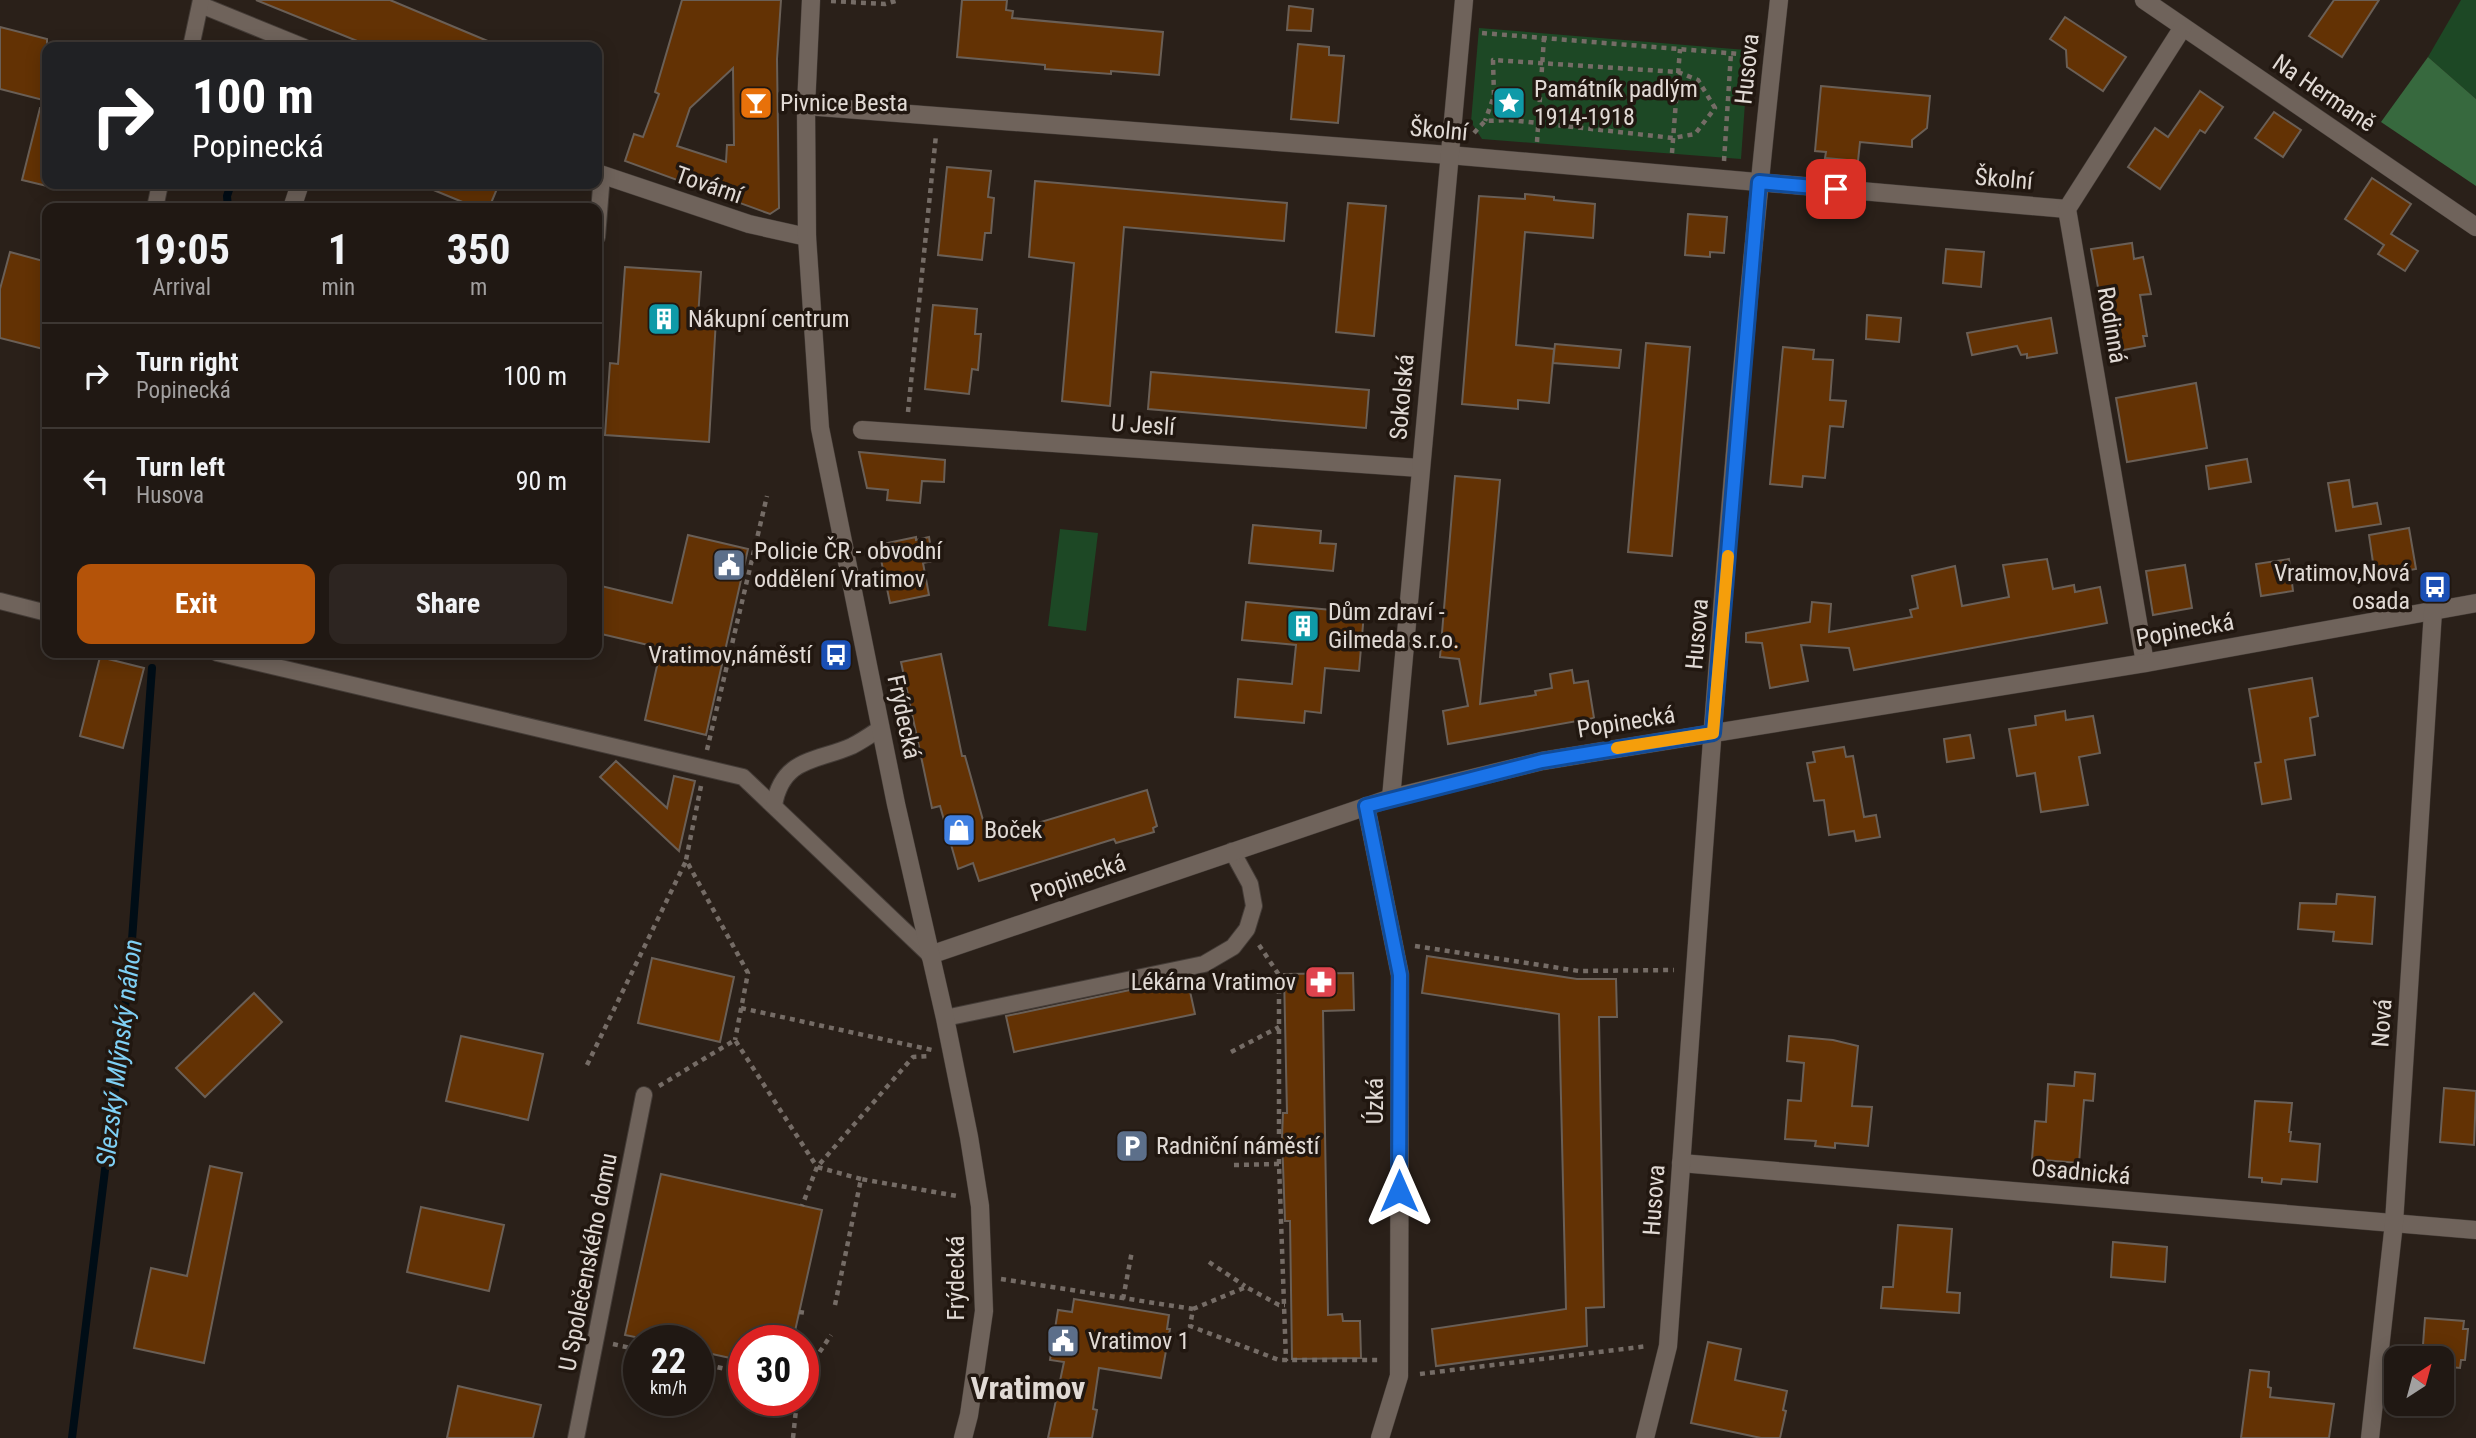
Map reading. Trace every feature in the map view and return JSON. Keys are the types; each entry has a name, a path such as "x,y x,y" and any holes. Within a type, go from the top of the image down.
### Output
{"street":[{"name":"Frýdecká","path":"811,0 806,106 807,237 820,428 969,1137 979,1199 984,1311 969,1415 963,1438"},
{"name":"Sokolská","path":"1391,798 1464,0"},
{"name":"Husova","path":"1645,1438 1668,1346 1713,733 1759,182 1779,0"},
{"name":"Na Hermaně","path":"2144,0 2476,227"},
{"path":"2067,209 2183,27"},
{"name":"Školní","path":"806,106 1449,155 2067,209"},
{"name":"Tovární","path":"602,175 749,224 807,237"},
{"name":"Rodinná","path":"2067,209 2146,663"},
{"name":"U Jeslí","path":"862,430 1420,468"},
{"name":"Popinecká","path":"930,956 1391,798 1542,761 2146,663 2476,603"},
{"name":"Nová","path":"2370,1438 2394,1223 2433,611"},
{"name":"Úzká","path":"1366,806 1400,975 1399,1368 1380,1438"},
{"name":"Osadnická","path":"1681,1164 2476,1230"}],"lane":[{"path":"192,42 201,3 292,42"},
{"path":"0,601 42,611"},
{"path":"238,658 743,777 930,956"},
{"path":"774,805 778,785 799,764 853,746 881,728"},
{"path":"944,1018 1203,964 1233,947 1247,929 1254,906 1250,884 1232,851"},
{"name":"U Společenského domu","path":"576,1438 644,1095"}],"path":[{"path":"818,0 885,4 899,0"},
{"path":"1474,33 1773,57"},
{"path":"1536,146 1544,38"},
{"path":"1672,157 1680,49"},
{"path":"1724,161 1731,53"},
{"path":"1474,134 1485,121 1494,96 1493,60 1678,72 1698,80 1715,108"},
{"path":"1485,121 1538,123 1673,138 1695,134 1715,108"},
{"path":"1715,108 1727,108"},
{"path":"906,434 938,115"},
{"path":"1467,123 1479,142"},
{"path":"1711,160 1732,162"},
{"path":"587,1065 686,860"},
{"path":"1247,929 1279,975 1279,1164 1286,1362"},
{"path":"1393,942 1578,971 1696,970"},
{"path":"741,1008 950,1054"},
{"path":"1231,1052 1279,1027"},
{"path":"644,1095 734,1040 817,1167 861,1179 979,1199"},
{"path":"802,1206 817,1167 913,1057 950,1054"},
{"path":"1234,1165 1279,1164"},
{"path":"835,1305 861,1179"},
{"path":"1123,1298 1132,1251"},
{"path":"1209,1262 1279,1306 1285,1305"},
{"path":"982,1276 1193,1310 1246,1287"},
{"path":"1193,1310 1190,1326 1286,1362 1399,1368 1642,1346 1668,1346"},
{"path":"799,1312 807,1314"},
{"path":"819,1353 831,1335"},
{"path":"793,1438 795,1416"}],"green space":[{"path":"2461,0 2476,0 2476,99 2428,57"},
{"path":"1479,28 1746,50 1748,60 1741,159 1482,139 1471,122"},
{"path":"2428,57 2476,99 2476,186 2381,122"},
{"path":"1060,529 1098,533 1086,631 1048,626"}],"building":[{"path":"256,0 390,0 490,42 360,42"},
{"path":"682,0 781,0 777,59 779,208 770,214 625,161 634,134 643,137 659,94 655,92","holes":["733,68 734,145 727,145 726,162 677,146 690,108"]},
{"path":"962,0 1007,0 1006,10 1013,11 1012,18 1163,32 1159,75 1045,69 1045,65 957,57"},
{"path":"2334,0 2379,0 2342,57 2309,36"},
{"path":"1289,6 1313,9 1311,31 1287,30"},
{"path":"2065,17 2126,57 2103,91 2067,67 2066,50 2050,39"},
{"path":"0,27 47,39 47,42 42,42 42,100 0,89"},
{"path":"1298,44 1329,47 1329,55 1344,56 1338,123 1291,119"},
{"path":"1821,86 1930,96 1927,128 1912,140 1912,147 1860,142 1858,161 1825,158 1826,152 1815,151"},
{"path":"2200,91 2223,107 2205,133 2200,130 2160,189 2128,167 2155,128 2168,137"},
{"path":"40,108 42,108 42,185 22,180"},
{"path":"2274,112 2301,130 2283,157 2255,138"},
{"path":"947,167 991,171 988,197 994,198 991,233 985,233 982,260 938,255"},
{"path":"2372,178 2411,204 2391,234 2418,251 2405,271 2378,254 2384,245 2345,219"},
{"path":"1035,181 1287,203 1284,241 1124,227 1110,406 1062,401 1074,263 1029,257"},
{"path":"431,189 497,189 491,203 465,203"},
{"path":"1525,194 1595,204 1593,238 1525,232 1516,345 1554,349 1549,403 1518,400 1518,409 1462,404 1479,196 1525,199"},
{"path":"1348,203 1386,206 1374,336 1336,332"},
{"path":"1688,214 1727,217 1724,253 1710,252 1710,257 1685,255"},
{"path":"2132,243 2134,259 2143,257 2151,294 2140,295 2147,336 2143,336 2145,346 2118,351 2116,341 2108,342 2091,249"},
{"path":"1946,249 1984,252 1981,287 1943,283"},
{"path":"10,252 42,261 42,349 0,338 0,289"},
{"path":"625,267 701,272 698,318 716,319 709,442 605,435 610,363 618,364"},
{"path":"933,305 977,309 975,334 981,334 978,370 972,369 969,394 925,389"},
{"path":"1867,315 1901,318 1899,342 1866,339"},
{"path":"2051,318 2057,353 2027,358 2027,354 2021,355 2017,346 1972,355 1967,333"},
{"path":"1646,343 1690,347 1672,556 1628,552"},
{"path":"1555,344 1621,350 1619,368 1553,363"},
{"path":"1783,347 1814,350 1813,359 1833,360 1830,400 1846,401 1843,427 1830,426 1825,478 1803,476 1802,487 1770,484"},
{"path":"1151,372 1369,390 1366,428 1148,409"},
{"path":"2196,383 2207,448 2127,462 2116,398"},
{"path":"859,452 945,460 944,482 922,481 920,503 887,500 888,490 867,488"},
{"path":"2247,459 2251,482 2209,489 2206,466"},
{"path":"1455,476 1500,480 1480,704 1536,695 1535,691 1552,688 1550,674 1572,670 1574,683 1588,681 1594,718 1448,744 1443,711 1468,706 1459,659 1440,657"},
{"path":"2349,480 2353,507 2377,503 2381,524 2336,531 2328,483"},
{"path":"1253,525 1321,531 1320,543 1336,544 1333,571 1249,563"},
{"path":"2409,528 2416,569 2375,576 2369,535"},
{"path":"688,535 748,549 706,735 645,720 661,648 602,634 602,586 672,603"},
{"path":"916,537 916,540 929,537 933,561 923,563 929,595 890,603 878,545"},
{"path":"2047,559 2053,589 2074,585 2075,592 2100,587 2107,623 1854,670 1849,648 1801,645 1808,681 1770,688 1762,643 1746,642 1746,633 1810,622 1812,602 1831,604 1829,632 1912,617 1910,610 1918,608 1912,576 1955,566 1962,606 2009,597 2003,565"},
{"path":"2289,559 2293,591 2261,596 2256,564"},
{"path":"2185,565 2192,608 2153,615 2146,571"},
{"name":"Dům zdraví - Gilmeda s.r.o.","path":"1246,602 1364,613 1359,671 1325,668 1321,713 1305,711 1304,723 1235,717 1238,679 1292,684 1296,645 1242,640"},
{"path":"941,654 962,756 965,756 988,838 1147,790 1157,826 1153,828 1154,832 1116,843 1114,839 979,881 973,863 958,869 940,806 932,808 901,662"},
{"path":"100,658 144,668 123,748 80,736"},
{"path":"2312,678 2318,716 2310,718 2315,755 2285,760 2291,799 2262,804 2255,763 2261,762 2249,689"},
{"path":"2065,711 2066,720 2093,716 2100,753 2079,757 2088,805 2041,812 2035,773 2017,776 2009,729 2036,725 2035,716"},
{"path":"1970,735 1974,758 1947,762 1944,739"},
{"path":"1844,747 1846,757 1853,756 1864,817 1876,815 1880,837 1856,841 1854,831 1829,835 1824,800 1814,801 1807,763 1815,762 1813,752"},
{"path":"616,761 667,808 674,776 695,781 679,851 600,777"},
{"path":"2337,894 2375,897 2372,944 2333,941 2334,932 2298,929 2300,903 2336,904"},
{"path":"1427,956 1577,979 1616,979 1617,1017 1599,1017 1604,1307 1586,1308 1587,1346 1436,1366 1432,1329 1566,1309 1559,1014 1422,993"},
{"path":"652,958 734,977 720,1042 638,1023"},
{"path":"1353,973 1354,1010 1323,1011 1328,1315 1342,1314 1343,1321 1360,1321 1361,1358 1292,1359 1290,1221 1285,1221 1282,1137 1283,1113 1287,1113 1284,974"},
{"path":"1187,978 1195,1014 1014,1052 1006,1016"},
{"path":"254,993 282,1022 205,1097 176,1068"},
{"path":"461,1036 543,1054 528,1120 446,1101"},
{"path":"1789,1036 1833,1040 1858,1046 1852,1106 1872,1107 1868,1146 1835,1143 1835,1148 1815,1146 1816,1141 1785,1139 1788,1100 1801,1101 1804,1063 1787,1061"},
{"path":"2075,1072 2095,1074 2093,1101 2084,1100 2079,1163 2032,1159 2035,1121 2046,1122 2048,1084 2074,1086"},
{"path":"2444,1088 2476,1091 2474,1145 2440,1142"},
{"path":"2255,1101 2292,1103 2290,1141 2320,1144 2317,1182 2282,1179 2281,1184 2262,1182 2262,1178 2249,1177"},
{"path":"210,1166 242,1173 204,1363 134,1348 151,1268 187,1276"},
{"path":"661,1174 822,1210 796,1325 728,1325 728,1358 714,1354 714,1325 627,1325"},
{"path":"421,1207 504,1225 489,1291 407,1272"},
{"path":"1898,1225 1952,1229 1947,1292 1960,1293 1959,1313 1881,1308 1883,1287 1893,1287"},
{"path":"2113,1242 2167,1247 2165,1282 2111,1277"},
{"path":"1074,1299 1169,1315 1167,1329 1170,1329 1161,1378 1099,1368 1093,1409 1097,1410 1092,1438 1048,1438 1064,1362 1050,1360 1058,1310 1072,1312"},
{"path":"2425,1318 2464,1321 2463,1329 2468,1329 2465,1360 2461,1360 2460,1368 2454,1367 2454,1346 2423,1346"},
{"path":"1708,1342 1741,1349 1735,1380 1787,1391 1780,1438 1761,1438 1691,1423"},
{"path":"2250,1370 2269,1372 2270,1397 2334,1404 2329,1438 2241,1438"},
{"path":"458,1386 541,1405 533,1438 447,1438"}],"waterway":[{"name":"Slezský Mlýnský náhon","path":"228,203 229,189"},
{"name":"Slezský Mlýnský náhon","path":"72,1438 130,967 152,668"}],"slow traffic":[{"path":"1617,748 1713,733 1728,556"}],"place":[{"name":"Pivnice Besta","path":"756,103"},
{"name":"Památník padlým 1914-1918","path":"1509,103"},
{"name":"Nákupní centrum","path":"664,319"},
{"name":"Policie ČR - obvodní oddělení Vratimov","path":"729,565"},
{"name":"Vratimov,Nová osada","path":"2435,587"},
{"name":"Dům zdraví - Gilmeda s.r.o.","path":"1303,626"},
{"name":"Vratimov,náměstí","path":"836,655"},
{"name":"Boček","path":"959,830"},
{"name":"Lékárna Vratimov","path":"1321,982"},
{"name":"Radniční náměstí","path":"1132,1146"},
{"name":"Vratimov 1","path":"1063,1341"}],"district":[{"name":"Vratimov","path":"1028,1388"}],"route":[{"path":"1399,1191 1400,975 1366,806 1542,761 1713,733 1759,182 1836,189"}]}
